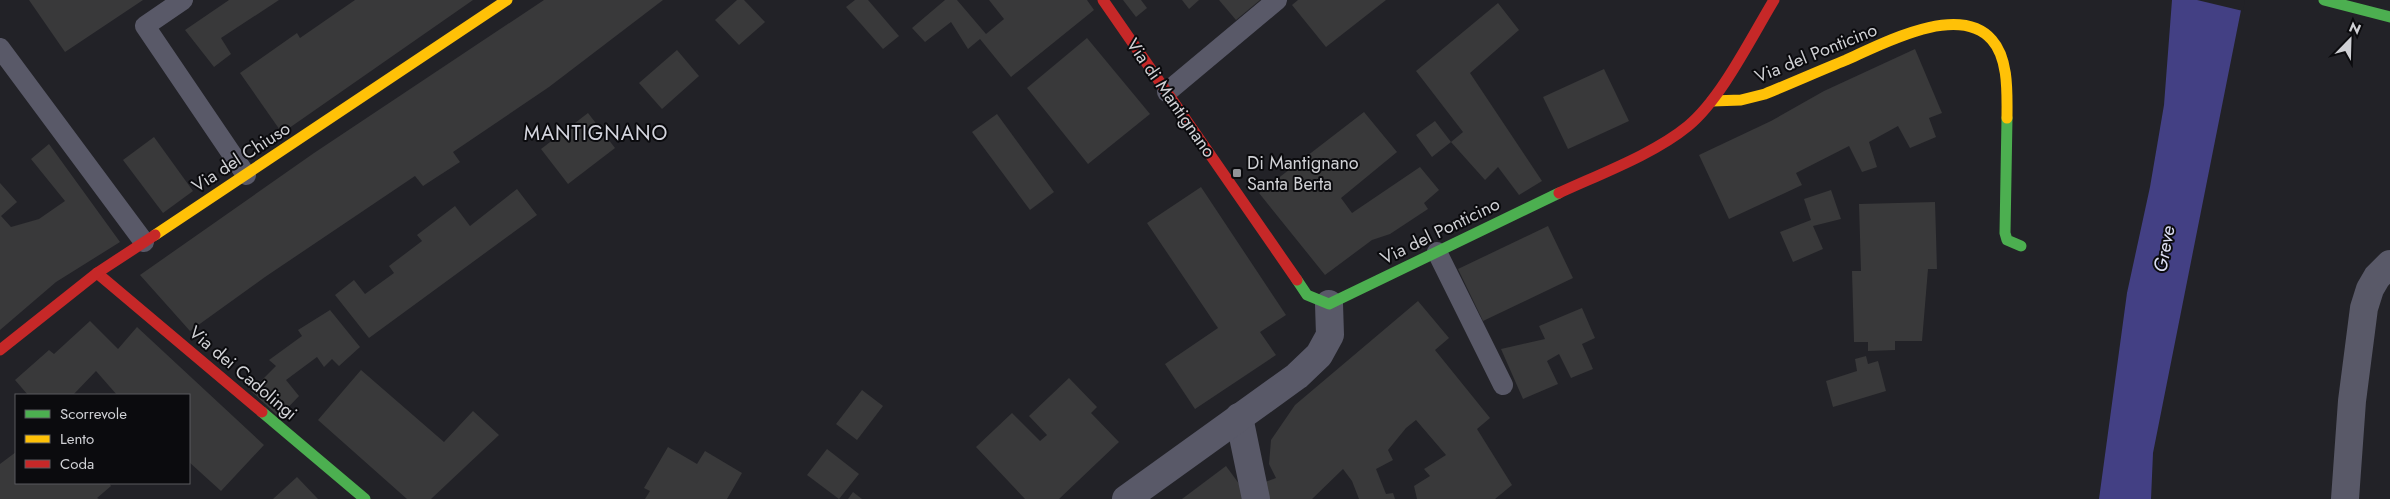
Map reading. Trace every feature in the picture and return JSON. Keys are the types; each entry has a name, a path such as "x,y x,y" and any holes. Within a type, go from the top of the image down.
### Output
{"street":[{"name":"Via del Chiuso","path":"0,350 97,274 507,0"},
{"name":"Via di Mantignano","path":"1103,0 1307,294 1329,304"},
{"path":"1712,101 1774,0"},
{"path":"2324,0 2390,17"},
{"name":"Via del Ponticino","path":"1329,304 1667,141 1689,126 1712,101 1741,100 1765,94 1911,32 1933,26 1954,24 1971,27 1984,33 1997,44 2003,57 2007,83 2005,233 2007,240 2021,246"},
{"path":"2345,499 2352,401 2364,308 2373,283 2390,264"},
{"name":"Via dei Cadolingi","path":"97,274 366,499"},
{"path":"1126,499 1297,376 1319,355 1330,335 1329,304"},
{"path":"1239,417 1256,499"}],"lane":[{"path":"183,0 145,26 246,175"},
{"path":"1167,92 1276,0"},
{"path":"0,48 144,242"},
{"path":"1437,252 1503,385"}],"water":[{"name":"Greve","path":"2172,0 2243,0 2153,453 2151,499 2099,499 2127,293 2150,187 2164,105"}],"pier":[{"path":"2197,0 2245,0 2243,11"}],"building":[{"path":"29,0 143,0 65,52"},
{"path":"229,0 279,0 221,38 231,54 214,67 185,30"},
{"path":"355,0 473,0 282,133 240,73 297,33 300,38"},
{"path":"544,0 663,0 549,87 453,152 460,162 423,186 415,176 265,277 190,331 140,275 314,153"},
{"path":"737,0 744,0 765,22 739,45 715,20"},
{"path":"855,0 868,0 899,36 883,49 846,7"},
{"path":"945,0 957,0 986,34 1004,19 989,0 1087,0 1094,10 1011,77 980,39 968,49 951,22 925,42 912,28"},
{"path":"1123,0 1141,0 1147,8 1136,17"},
{"path":"1182,0 1199,0 1189,9"},
{"path":"1219,0 1260,0 1236,20"},
{"path":"1298,0 1386,0 1326,47 1292,5"},
{"path":"1498,3 1519,30 1470,73 1542,181 1519,195 1498,167 1485,180 1451,142 1463,132 1416,71"},
{"path":"1087,38 1150,114 1088,164 1027,88"},
{"path":"1915,49 1942,113 1929,118 1936,137 1910,148 1898,126 1869,142 1877,167 1862,172 1849,146 1796,173 1802,185 1729,219 1699,155 1771,121 1824,91"},
{"path":"677,50 699,76 662,109 639,83"},
{"path":"1604,69 1629,121 1568,149 1543,97"},
{"path":"1364,112 1397,152 1341,198 1352,213 1420,167 1439,190 1424,203 1428,209 1390,234 1372,240 1325,275 1259,193"},
{"path":"588,113 615,148 568,184 541,149"},
{"path":"997,114 1054,192 1030,210 972,132"},
{"path":"1435,121 1451,142 1432,157 1416,135"},
{"path":"154,137 193,191 163,213 123,160"},
{"path":"49,144 120,242 56,282 0,330 0,183 17,202 1,216 11,227 39,219 65,201 31,159"},
{"path":"1201,187 1286,315 1260,332 1276,355 1195,409 1165,364 1218,328 1147,223"},
{"path":"517,189 537,215 369,338 335,295 354,280 365,294 394,273 389,266 422,241 417,235 455,206 470,226"},
{"path":"1831,190 1841,219 1813,226 1823,249 1793,262 1780,232 1811,220 1804,199"},
{"path":"1935,202 1937,269 1928,269 1922,341 1895,341 1895,350 1868,351 1868,342 1854,342 1852,271 1861,271 1859,204"},
{"path":"1548,226 1573,278 1483,321 1458,269"},
{"path":"1418,301 1449,338 1435,350 1490,418 1477,429 1512,485 1495,499 1417,499 1414,486 1430,476 1424,469 1446,455 1416,420 1406,428 1388,450 1393,460 1376,469 1386,494 1393,493 1395,499 1359,499 1352,481 1343,469 1312,499 1269,499 1265,482 1276,478 1269,464 1271,440 1295,405"},
{"path":"1582,308 1595,338 1582,344 1593,369 1571,378 1559,354 1547,361 1558,384 1523,399 1501,349 1545,339 1539,326"},
{"path":"330,310 360,347 339,366 332,359 324,367 317,357 286,380 299,396 279,417 251,391 276,366 269,360 302,336 298,330"},
{"path":"90,321 118,349 137,327 264,445 221,491 190,463 190,394 116,394 96,371 74,394 27,394 15,380 49,350 54,354"},
{"path":"1866,356 1868,364 1878,361 1886,391 1833,407 1826,381 1857,371 1855,359"},
{"path":"361,370 444,442 473,411 499,435 431,499 407,499 318,420"},
{"path":"1069,378 1097,407 1091,413 1119,442 1059,499 1025,499 976,447 1012,413 1040,441 1047,435 1029,416"},
{"path":"862,390 883,406 857,440 836,424"},
{"path":"668,447 697,464 705,451 742,473 727,499 645,499 650,491 644,488"},
{"path":"827,449 859,474 839,499 807,475"},
{"path":"15,453 15,484 110,484 111,486 97,498 99,499 0,499 0,464"},
{"path":"1226,466 1248,496 1243,499 1182,499"},
{"path":"297,477 318,499 273,499"},
{"path":"853,492 862,499 848,499"}],"traffic: fast":[{"path":"2324,0 2390,17"},
{"path":"2007,118 2005,233 2007,240 2021,246"},
{"path":"1297,280 1307,295 1329,304 1559,193"},
{"path":"262,412 365,499"}],"traffic: slow":[{"path":"155,235 507,0"},
{"path":"1712,101 1741,100 1765,94 1899,37 1941,25 1960,25 1978,29 1992,40 1998,48 2006,77 2007,118"}],"traffic: jam":[{"path":"1103,0 1297,280"},
{"path":"1559,193 1659,146 1688,126 1724,84 1774,0"},
{"path":"0,350 97,273 155,235"},
{"path":"97,273 262,412"}],"place":[{"name":"Di Mantignano Santa Berta","path":"1237,173"}],"district":[{"name":"MANTIGNANO","path":"596,133"}]}
